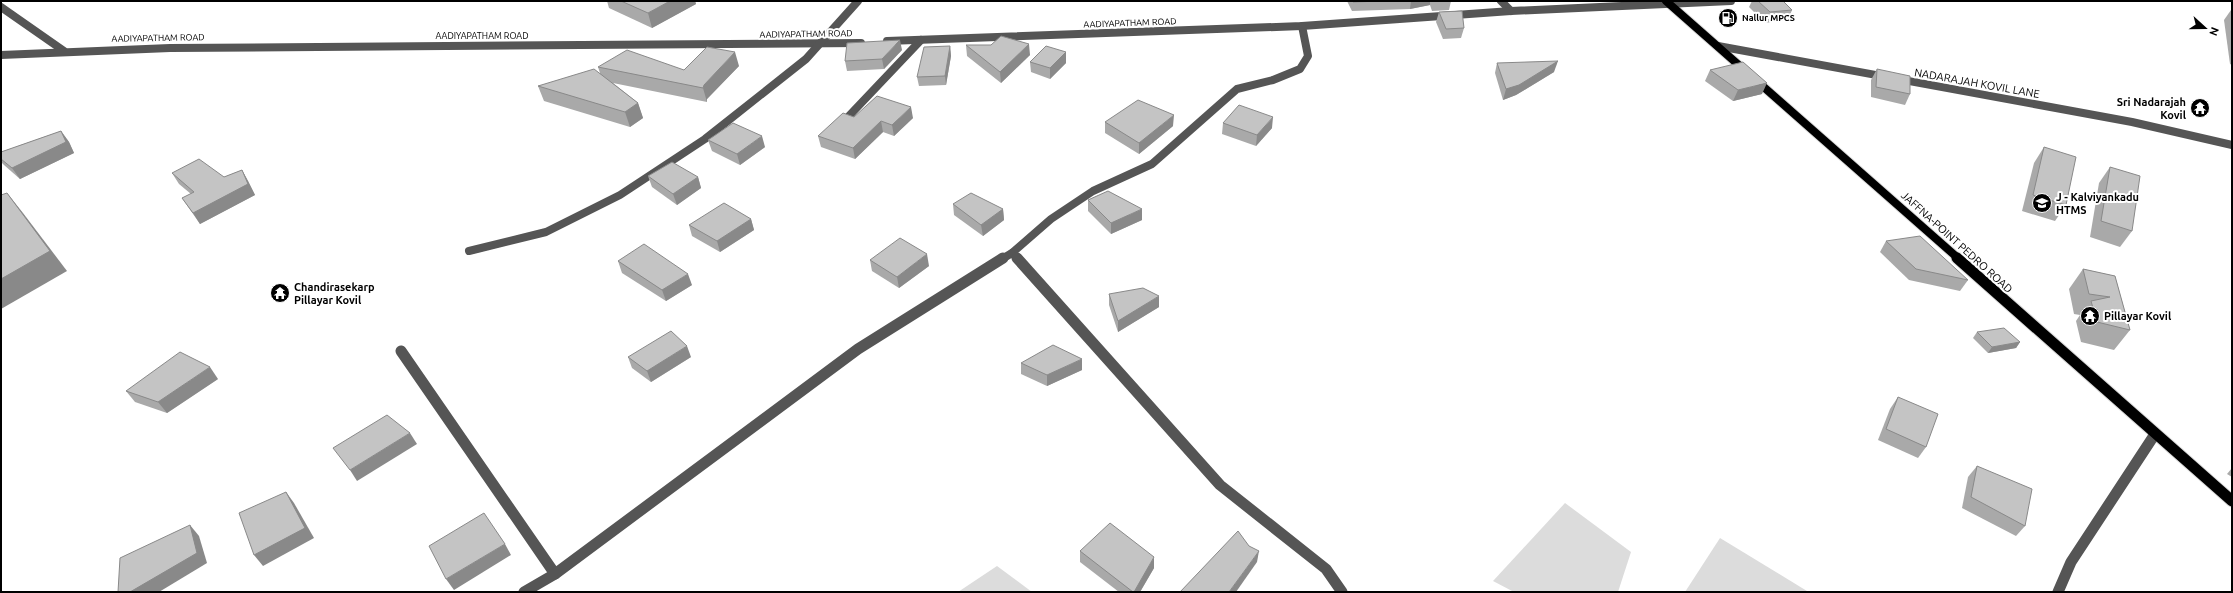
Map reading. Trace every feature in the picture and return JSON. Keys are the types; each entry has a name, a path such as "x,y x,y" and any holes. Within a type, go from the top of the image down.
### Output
{"main road":[{"name":"JAFFNA-POINT PEDRO ROAD","path":"1668,3 2232,501"}],"street":[{"path":"469,251 546,232 620,195 705,139 806,59 858,1"},
{"path":"1500,1 1511,11"},
{"name":"AADIYAPATHAM ROAD","path":"1,55 64,51 170,48 821,44 1302,26 1511,11 1731,1"},
{"path":"1,7 64,51"},
{"path":"524,592 555,574 858,349 1012,253 1051,220 1093,191 1152,164 1164,156 1237,89 1273,80 1300,69 1308,56 1302,26"},
{"path":"847,118 922,40"},
{"name":"NADARAJAH KOVIL LANE","path":"1718,46 2132,122 2232,145"},
{"path":"1012,253 1220,484 1326,569 1342,592"},
{"path":"401,351 555,574"},
{"path":"2058,592 2071,562 2155,434"}],"shaded area":[{"path":"1565,503 1631,552 1618,592 1514,592 1493,581"},
{"path":"1720,538 1807,591 1807,592 1685,592"},
{"path":"997,566 1032,592 958,592"}],"building":[{"path":"621,1 670,1 648,13"},
{"path":"1353,1 1382,1 1353,2"},
{"path":"1758,1 1783,1 1792,10 1770,12"},
{"path":"1462,11 1464,28 1446,29 1439,12"},
{"path":"1001,36 1029,44 1000,72 966,45 991,45"},
{"path":"900,40 882,59 845,61 847,43"},
{"path":"950,46 945,76 917,77 924,47"},
{"path":"1046,46 1066,52 1050,68 1030,62"},
{"path":"707,47 735,52 704,85 703,88 598,67 627,50 684,70"},
{"path":"1558,61 1519,85 1506,89 1497,63"},
{"path":"1743,62 1767,83 1738,90 1710,70"},
{"path":"594,69 638,103 625,112 538,86"},
{"path":"1877,69 1910,76 1910,94 1876,87"},
{"path":"877,96 911,107 892,125 881,121 853,148 818,136 843,113 854,117"},
{"path":"1138,100 1174,115 1139,143 1105,122"},
{"path":"1239,105 1273,117 1257,135 1223,123"},
{"path":"733,123 762,136 737,154 708,140"},
{"path":"61,131 66,142 12,168 1,159 1,152"},
{"path":"2044,147 2076,157 2066,205 2033,195"},
{"path":"199,159 224,177 242,170 248,184 193,213 182,198 194,192 172,173"},
{"path":"672,162 698,177 673,194 648,176"},
{"path":"2110,167 2140,176 2132,231 2101,221"},
{"path":"1108,191 1142,209 1111,223 1088,200"},
{"path":"7,193 50,251 1,279 1,195"},
{"path":"971,193 1003,209 981,225 953,204"},
{"path":"724,203 751,219 717,241 689,225"},
{"path":"1920,236 1968,280 1916,269 1886,241"},
{"path":"900,238 927,254 897,277 870,260"},
{"path":"644,244 688,274 662,290 618,261"},
{"path":"2083,269 2115,276 2130,330 2097,322 2091,301 2110,297 2089,294"},
{"path":"1143,288 1159,296 1118,321 1109,294"},
{"path":"2004,328 2020,342 1992,347 1977,332"},
{"path":"671,331 687,346 647,371 628,357"},
{"path":"1053,345 1082,359 1047,375 1021,363"},
{"path":"180,352 210,367 158,402 126,391"},
{"path":"1898,397 1938,414 1926,447 1886,429"},
{"path":"387,415 410,433 350,470 333,448"},
{"path":"1977,466 2032,489 2025,526 1971,497"},
{"path":"286,492 305,528 254,555 239,513"},
{"path":"484,513 505,544 446,579 429,546"},
{"path":"1110,523 1154,557 1134,592 1080,551"},
{"path":"190,525 197,553 130,592 118,592 120,558"},
{"path":"1238,531 1249,546 1259,551 1229,592 1180,592"}],"place":[{"name":"Nallur MPCS","path":"1728,18"},
{"name":"Sri Nadarajah Kovil","path":"2200,108"},
{"name":"J - Kalviyankadu HTMS","path":"2042,203"},
{"name":"Chandirasekarp Pillayar Kovil","path":"280,293"},
{"name":"Pillayar Kovil","path":"2090,316"}]}
